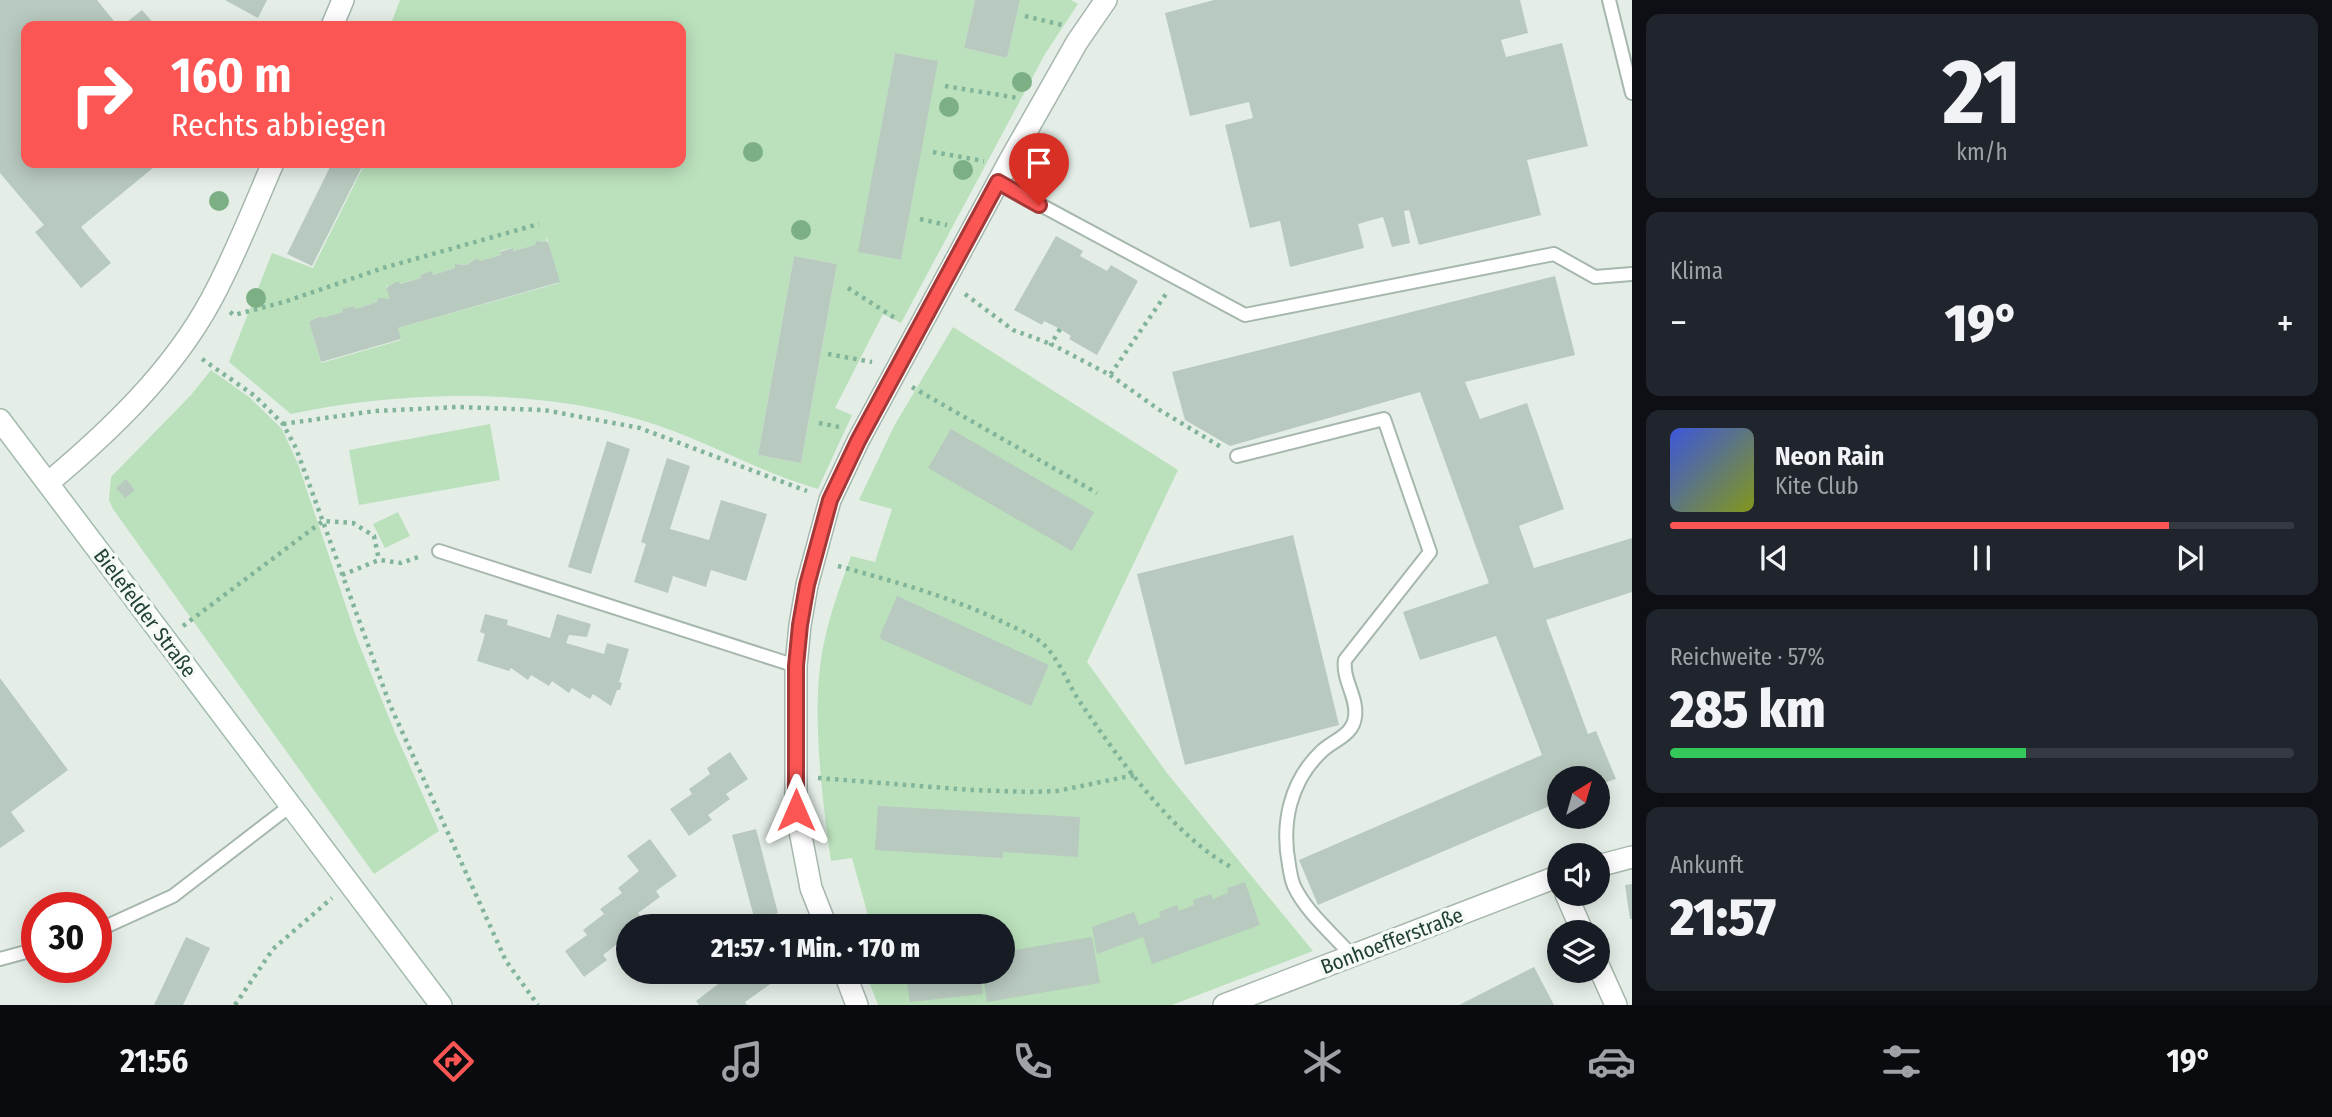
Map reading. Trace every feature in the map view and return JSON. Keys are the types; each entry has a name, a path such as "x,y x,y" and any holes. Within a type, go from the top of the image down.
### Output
{"street":[{"path":"334,21 344,0"},
{"path":"821,914 811,888 796,810 796,666 800,625 813,559 830,500 848,460 1003,173 1085,30 1106,0"},
{"path":"48,483 129,410 181,345 210,302 271,168"},
{"name":"Bielefelder Straße","path":"0,419 441,1005"},
{"path":"1610,863 1632,857"},
{"name":"Bonhoefferstraße","path":"1224,1005 1547,882"},
{"path":"1606,983 1615,1005"},
{"path":"849,984 857,1005"}],"lane":[{"path":"1609,0 1632,93"},
{"path":"1003,173 1176,279 1245,315 1554,254 1595,277 1632,274"},
{"path":"1237,456 1384,419 1430,552 1345,660 1343,670 1356,717 1352,727 1322,751 1307,769 1294,790 1288,808 1286,852 1293,884 1307,906 1352,956"},
{"path":"439,551 796,666"},
{"path":"112,924 173,896 290,806"},
{"path":"0,959 21,953"}],"path":[{"path":"1026,16 1085,30"},
{"path":"945,86 1043,102"},
{"path":"933,152 1003,173"},
{"path":"210,302 234,315 284,302 383,268 539,224"},
{"path":"945,279 1013,330 1051,344 1110,375 1158,409 1237,456"},
{"path":"1110,375 1176,279"},
{"path":"848,288 917,332"},
{"path":"1051,344 1060,329"},
{"path":"181,345 255,396 283,424 296,448 390,705 506,961 538,1005"},
{"path":"828,355 895,372 1097,493"},
{"path":"283,424 375,411 429,408 544,410 640,428 830,500"},
{"path":"165,639 323,521 353,523 374,536 379,560"},
{"path":"342,575 379,560 401,563 439,551"},
{"path":"813,559 939,597 994,617 1042,643 1054,654 1062,673 1082,705 1156,801 1202,849 1233,868"},
{"path":"796,776 1030,792 1057,791 1135,775"},
{"path":"235,1005 273,949 349,883"}],"green space":[{"path":"400,0 975,0 964,48 1007,58 1020,0 1071,0 1078,4 1045,54 901,323 883,314 835,408 852,415 818,489 774,474 666,428 603,410 559,402 468,396 422,397 333,406 291,414 229,362 272,253 313,268 363,168 686,168 686,21 392,21","holes":["895,53 937,61 901,260 859,252","546,238 559,283 398,328 401,340 321,363 308,318 310,322 319,316 322,318 343,312 343,309 354,306 356,309 377,302 378,299 390,299 386,284 388,287 421,278 420,275 432,272 433,275 455,268 456,264 467,265 477,258 480,261 501,255 500,251 512,248 513,251 535,245 536,241 547,242","794,256 837,264 801,463 758,455"]},
{"path":"953,327 1178,470 1087,662 1167,773 1313,951 1172,1005 878,1005 870,984 1015,984 1015,914 868,914 852,858 831,861 819,752 820,668 833,610 851,556 875,562 892,509 859,500 894,426"},
{"path":"211,370 249,397 282,429 298,464 357,639 439,831 374,874 109,500 111,477 191,395"},
{"path":"490,424 500,480 359,505 349,450"},
{"path":"398,512 410,536 385,548 373,524"}],"building":[{"path":"0,0 97,0 114,21 21,21 21,168 153,168 81,227 111,263 81,288 35,232 44,225 0,173"},
{"path":"225,0 267,0 258,18"},
{"path":"975,0 1020,0 1007,58 964,48"},
{"path":"1214,0 1520,0 1528,33 1501,40 1506,57 1562,43 1588,146 1527,160 1541,215 1419,245 1409,210 1404,211 1410,243 1392,247 1383,217 1358,224 1364,248 1290,267 1280,221 1250,228 1225,125 1253,118 1249,102 1190,116 1165,13"},
{"path":"142,10 152,21 128,21"},
{"path":"895,53 938,61 901,260 858,252"},
{"path":"330,168 361,168 312,266 287,254"},
{"path":"1056,236 1083,251 1080,256 1107,271 1111,265 1138,281 1097,355 1069,339 1071,336 1060,329 1044,321 1042,325 1014,310"},
{"path":"536,241 548,242 560,282 398,328 401,339 321,362 309,322 320,316 322,318 343,312 342,309 354,306 356,309 377,302 378,298 390,299 386,288 398,281 400,284 421,278 420,275 432,271 433,275 455,268 455,264 467,265 477,258 480,261 501,255 500,252 513,248 513,251 535,245"},
{"path":"794,256 837,264 801,463 758,455"},
{"path":"1555,276 1575,355 1465,382 1480,419 1527,403 1564,509 1519,526 1534,568 1632,538 1632,592 1546,620 1588,734 1596,731 1616,779 1610,781 1610,766 1547,766 1547,807 1318,905 1299,860 1542,755 1496,636 1420,660 1403,612 1489,583 1420,392 1230,446 1185,420 1172,372"},
{"path":"951,429 1094,512 1072,551 928,468"},
{"path":"607,441 630,449 591,574 568,567"},
{"path":"667,458 690,466 670,529 709,540 721,500 767,514 746,581 711,570 706,587 673,576 668,593 634,582 646,544 641,542"},
{"path":"126,479 135,490 125,498 116,488"},
{"path":"1293,535 1339,725 1185,765 1137,574"},
{"path":"897,596 1049,665 1031,706 879,638"},
{"path":"485,614 508,620 507,625 550,638 557,614 591,624 587,637 569,635 566,643 604,654 607,643 629,649 619,682 622,683 620,690 617,690 611,706 593,694 590,699 572,688 569,693 552,681 549,686 531,675 528,680 511,668 509,671 477,661 485,634 480,632"},
{"path":"0,678 68,770 11,812 25,831 0,848"},
{"path":"730,752 748,779 726,794 730,799 708,815 712,820 689,836 670,809 692,794 689,789 710,774 707,768"},
{"path":"878,806 1080,817 1078,857 1003,852 1003,858 875,850"},
{"path":"756,829 778,913 753,914 732,835"},
{"path":"650,839 677,876 656,891 660,897 639,914 616,914 616,945 603,955 607,960 584,977 565,951 587,935 583,930 604,914 600,909 622,893 618,888 639,871 627,856"},
{"path":"1245,882 1260,925 1152,964 1143,937 1097,954 1092,927 1134,912 1139,925 1161,917 1159,912 1177,905 1179,911 1194,905 1193,900 1211,894 1213,899 1228,893 1227,888"},
{"path":"1632,884 1632,919 1630,919 1625,885"},
{"path":"186,937 210,948 183,1005 154,1005"},
{"path":"1092,937 1100,983 987,1002 984,984 1015,984 1015,950"},
{"path":"1534,967 1554,1005 1459,1005"},
{"path":"718,984 770,984 745,1002 747,1005 699,1005 696,1001"},
{"path":"907,984 981,984 983,994 910,1002"}],"route":[{"path":"796,810 796,666 800,625 807,585 830,500 858,441 998,182 1039,205"}]}
